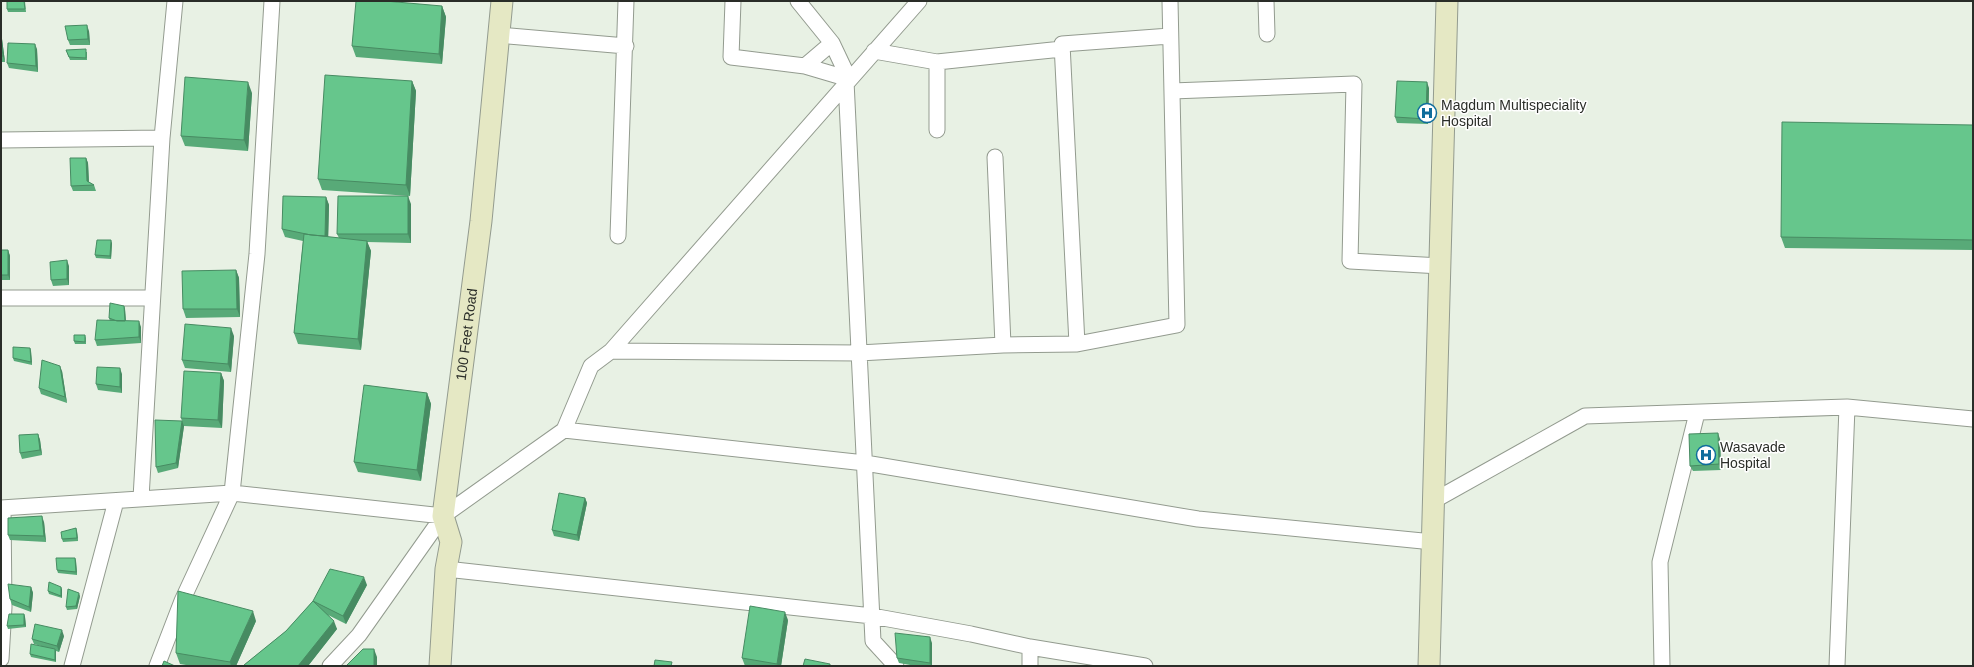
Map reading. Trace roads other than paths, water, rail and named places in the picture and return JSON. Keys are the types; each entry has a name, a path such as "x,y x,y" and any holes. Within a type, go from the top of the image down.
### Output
{"main road":[{"name":"100 Feet Road","path":"440,666 446,569 451,542 443,516 481,221 502,1"},
{"path":"1429,666 1435,500 1447,1"}],"street":[{"path":"141,498 162,138 175,1"},
{"path":"157,666 182,601 232,493 257,254 272,1"},
{"path":"618,236 626,46 626,1"},
{"path":"733,1 731,57 805,66 848,80"},
{"path":"798,1 832,43 848,80 873,641 896,666"},
{"path":"330,666 359,635 443,516 564,430 591,366 610,351 919,1"},
{"path":"610,351 859,353 1003,345 1077,344 1177,325 1170,1"},
{"path":"1266,1 1267,34"},
{"path":"498,35 626,46"},
{"path":"1077,344 1062,44 1170,36"},
{"path":"805,66 832,43"},
{"path":"874,51 937,62 1062,49"},
{"path":"937,62 937,130"},
{"path":"1172,91 1354,84 1350,261 1441,266"},
{"path":"1,140 162,138"},
{"path":"995,157 1003,345"},
{"path":"1,298 152,298"},
{"path":"1435,500 1585,416 1847,407 1973,419"},
{"path":"1837,666 1847,407"},
{"path":"1662,666 1660,562 1697,413"},
{"path":"564,430 865,463 1198,519 1433,542"},
{"path":"1,659 4,607 2,508 232,493 443,516"},
{"path":"72,666 116,501"},
{"path":"446,569 872,616 971,634 1030,647 1145,666"},
{"path":"1030,647 1030,666"}],"place":[{"name":"Magdum Multispeciality Hospital","path":"1427,113"},
{"name":"Wasavade Hospital","path":"1706,455"}]}
